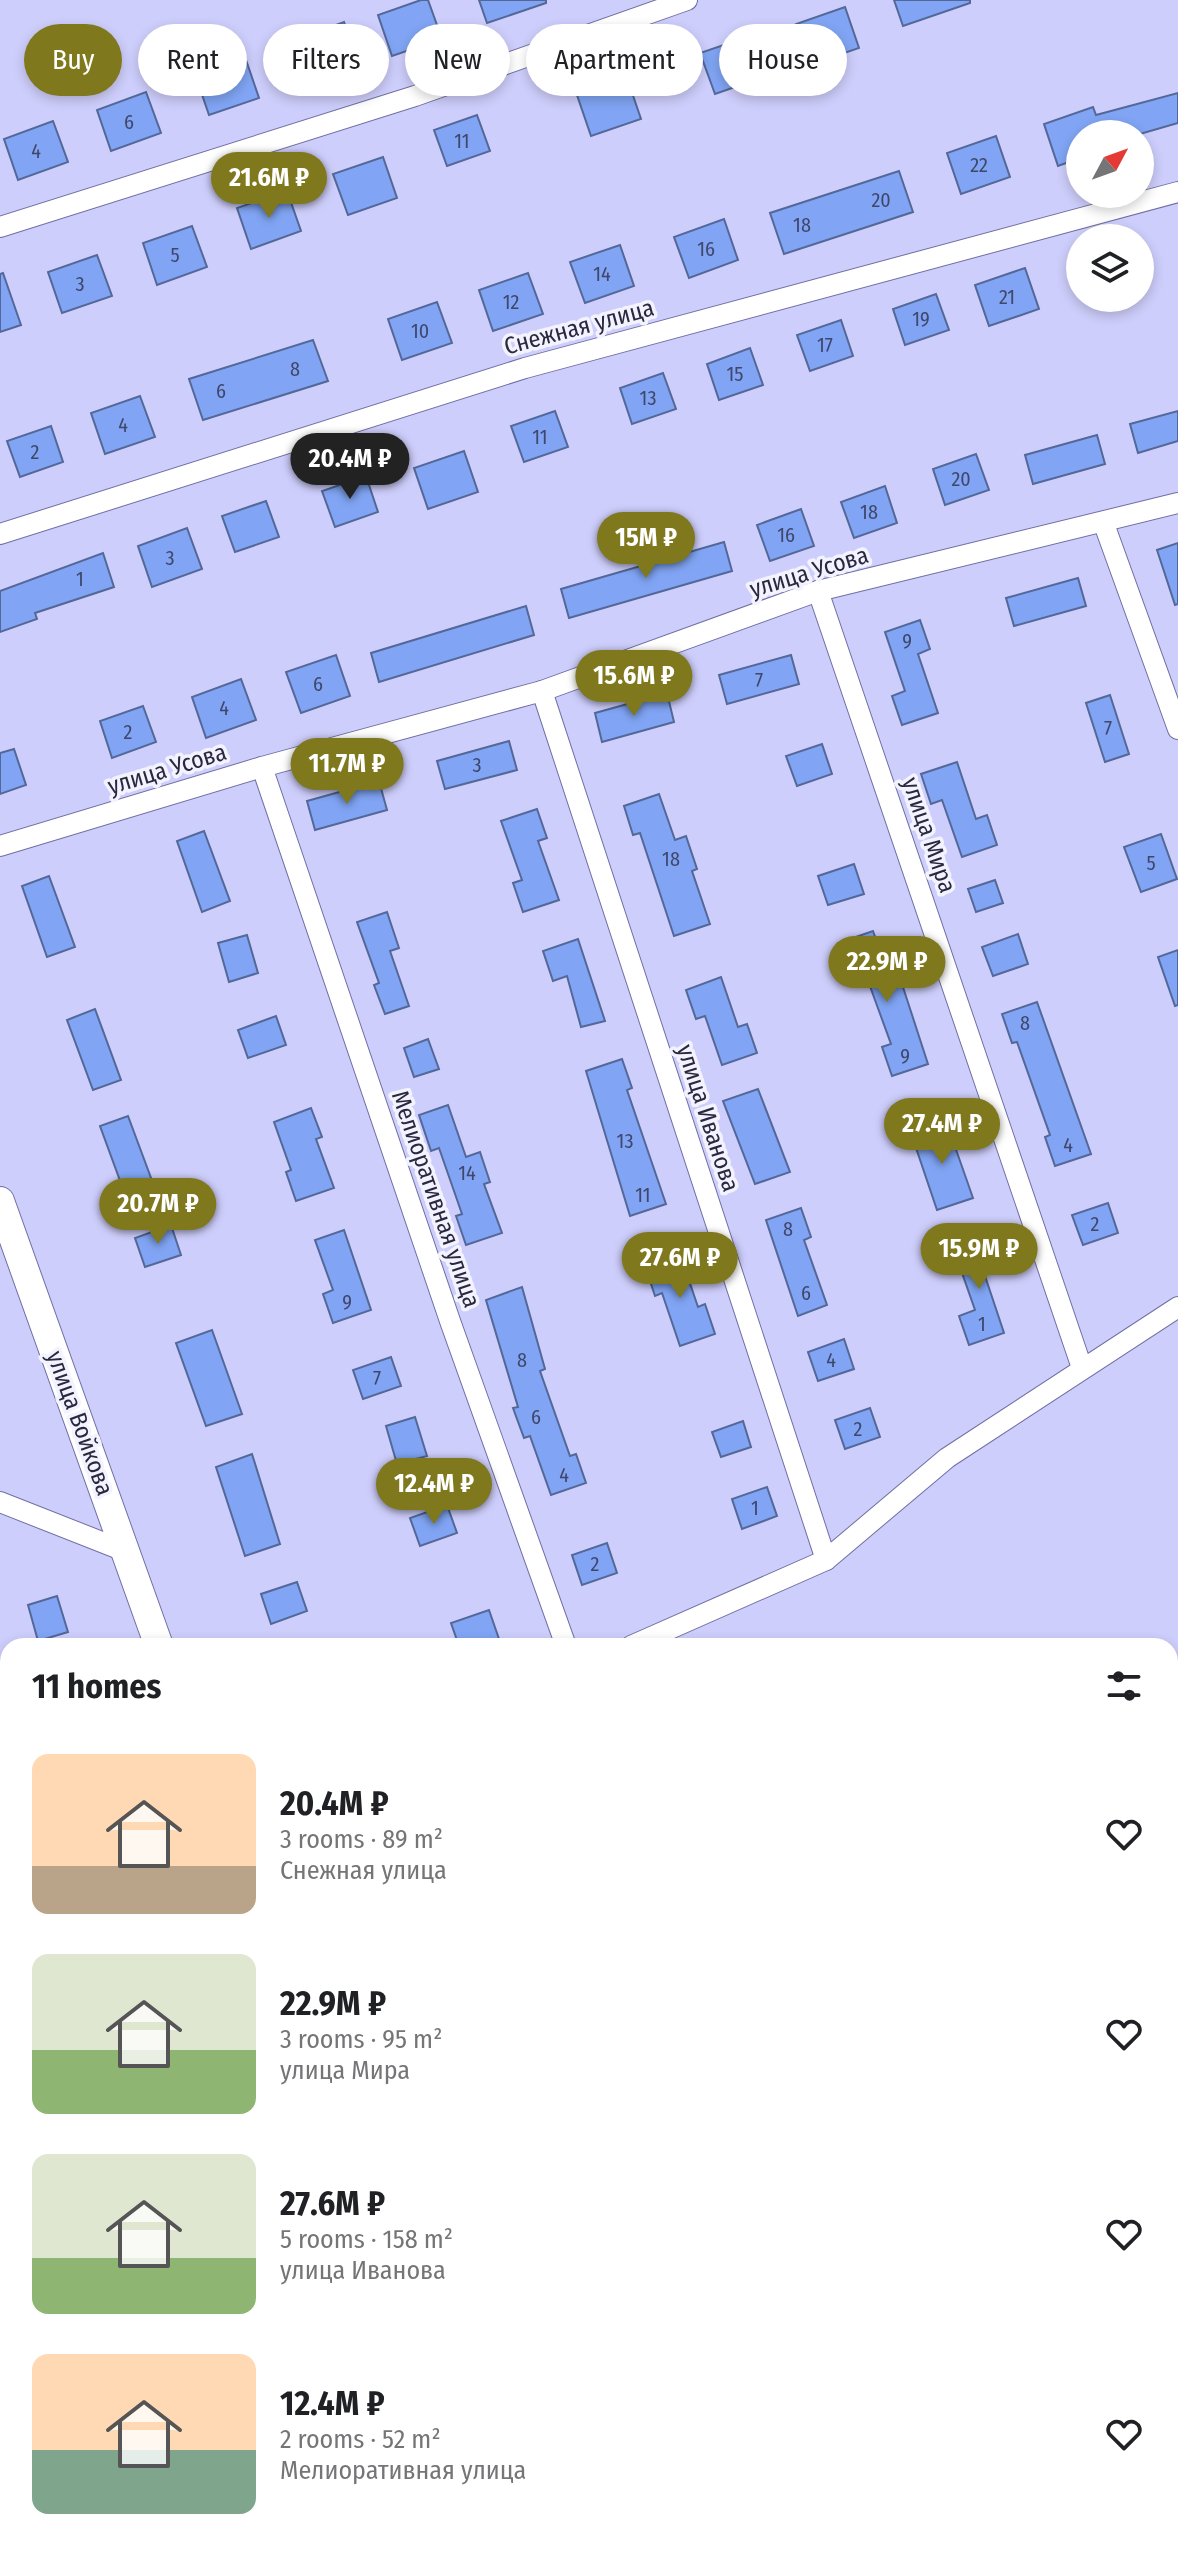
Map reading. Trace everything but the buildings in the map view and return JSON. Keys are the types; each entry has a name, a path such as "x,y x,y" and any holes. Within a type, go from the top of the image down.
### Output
{"main road":[{"name":"улица Войкова","path":"0,1201 156,1638"}],"street":[{"path":"0,227 415,96 687,0"},
{"name":"Снежная улица","path":"0,534 525,368 1178,192"},
{"name":"улица Усова","path":"0,846 262,767 542,691 818,591 1104,524 1178,503"},
{"path":"1104,524 1178,729"},
{"name":"улица Мира","path":"818,591 1082,1368"},
{"name":"улица Иванова","path":"542,691 826,1560"},
{"name":"Мелиоративная улица","path":"262,767 450,1321 563,1638"},
{"path":"649,1638 826,1560 947,1458 1178,1307"},
{"path":"0,1502 127,1552"}]}
